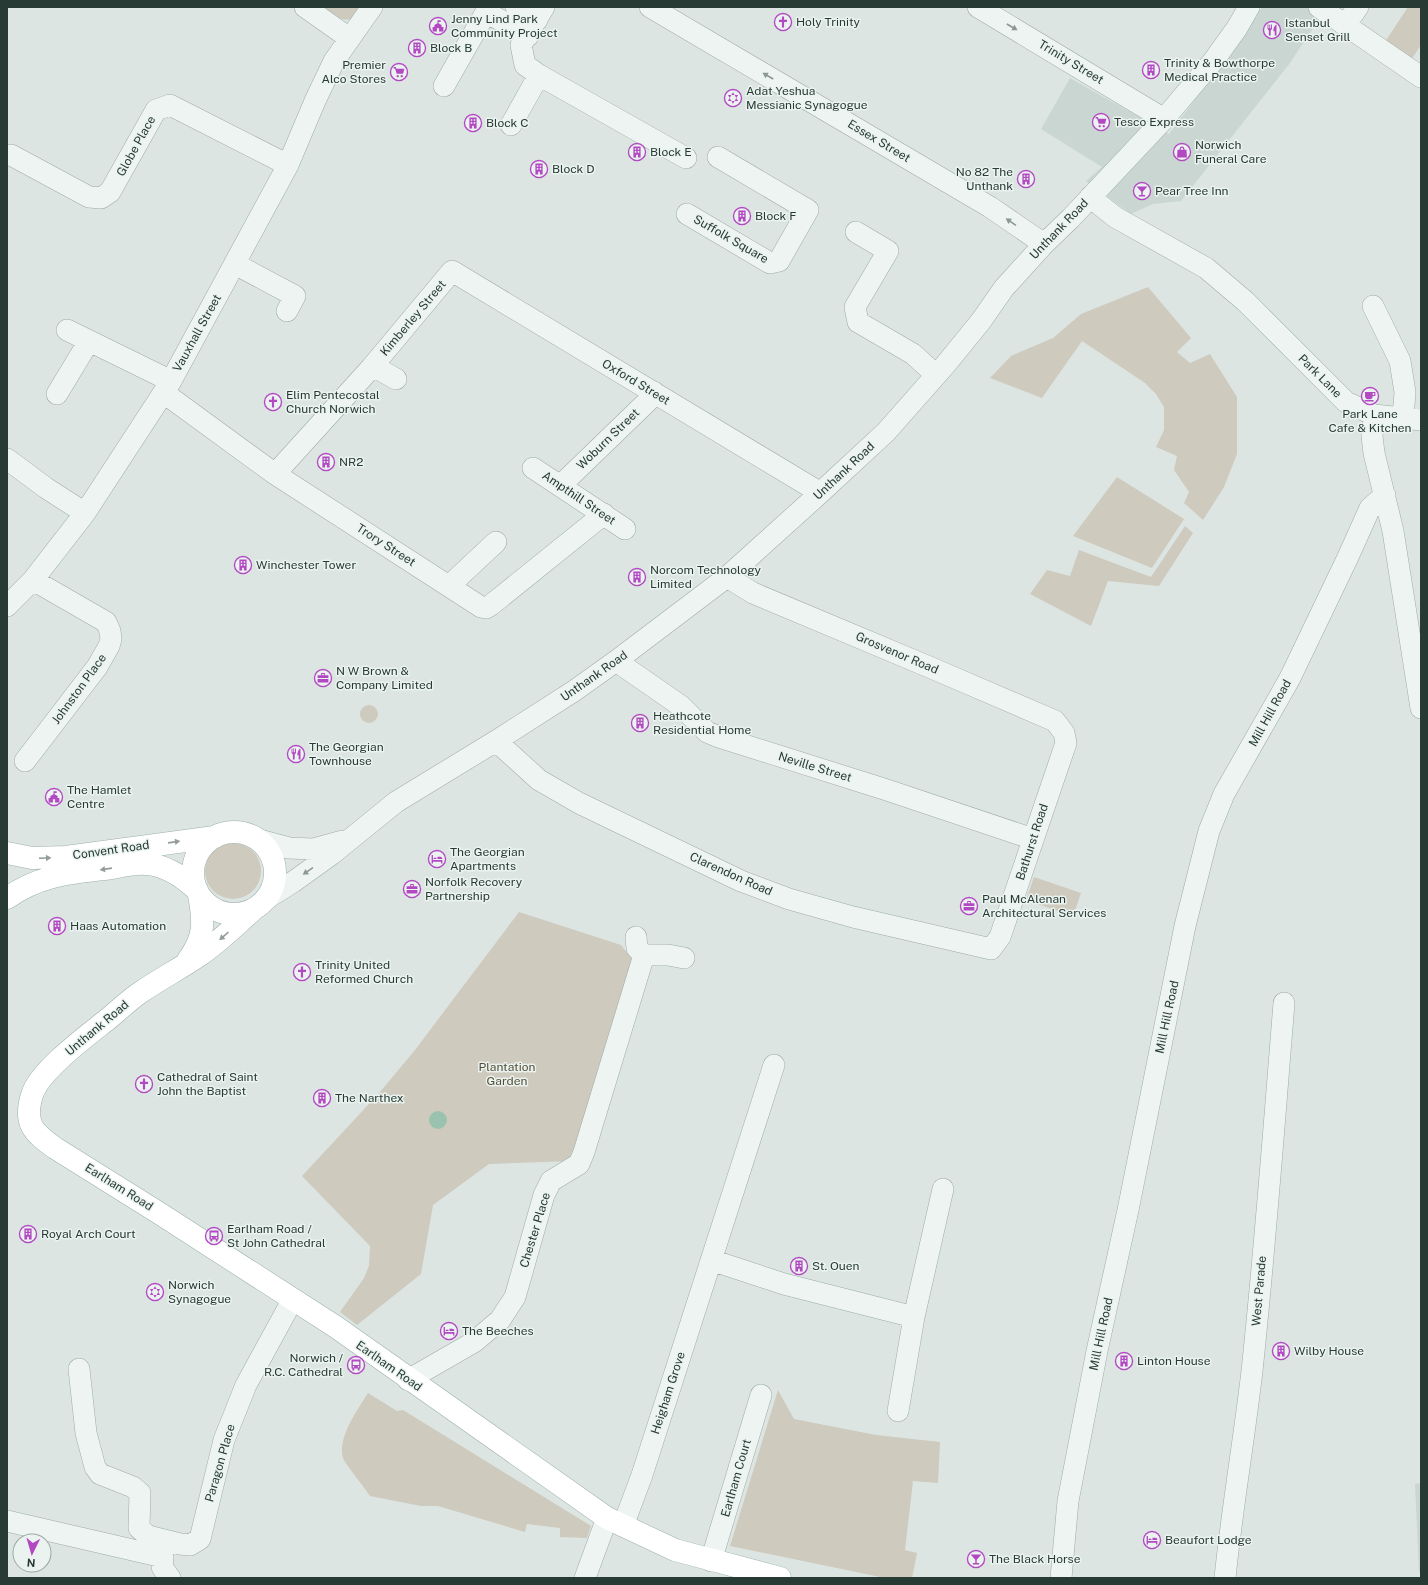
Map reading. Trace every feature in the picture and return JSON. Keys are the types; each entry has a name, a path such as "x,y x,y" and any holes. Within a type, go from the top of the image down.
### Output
{"main road":[{"path":"232,832 246,834 259,840 271,855 275,867 275,878 272,889 260,904 244,913 232,914 219,911 210,907 198,893 194,880 194,863 201,848 215,836 232,832"},
{"name":"Convent Road","path":"7,853 32,858 66,857 215,836"},
{"name":"Convent Road","path":"7,898 30,884 46,878 145,864 172,872 186,881 198,893"},
{"name":"Unthank Road","path":"184,966 196,949 202,934 202,909 198,893"},
{"name":"Unthank Road","path":"29,1108 32,1094 44,1076 69,1050 140,992 184,966 212,946 260,904"},
{"name":"Earlham Road","path":"29,1108 30,1122 33,1129 40,1137 336,1327 408,1380 615,1522 675,1550 780,1578"}],"street":[{"path":"305,7 350,38"},
{"name":"Vauxhall Street","path":"7,606 33,580 85,513 167,387 288,165 334,61 372,7"},
{"path":"516,7 536,21"},
{"name":"Essex Street","path":"650,7 990,207 1044,244"},
{"name":"Trinity Street","path":"978,7 1164,119"},
{"name":"Unthank Road","path":"260,904 293,882 396,802 496,741 574,691 616,661 727,577 819,494 886,432 936,375 981,320 1004,288 1044,244 1164,119 1214,60 1237,28 1249,7"},
{"path":"1320,7 1421,77"},
{"path":"1346,24 1358,7"},
{"path":"444,86 486,12 536,21"},
{"path":"536,21 521,45 525,65 539,76 686,158"},
{"path":"511,125 539,76"},
{"name":"Globe Place","path":"11,155 89,197 101,198 110,192 156,110 170,104 288,165"},
{"name":"Suffolk Square","path":"687,214 770,263 774,263 779,261 808,210 718,157"},
{"name":"Park Lane","path":"1090,197 1115,217 1206,268 1245,300 1346,402 1374,415 1412,419"},
{"path":"856,232 888,251 855,307 858,322 913,354 936,375"},
{"path":"235,264 295,296 287,311"},
{"name":"Kimberley Street","path":"275,474 373,366 452,271"},
{"name":"Oxford Street","path":"452,271 814,489 819,494"},
{"path":"1373,306 1400,362 1405,392 1412,419"},
{"name":"Trory Street","path":"67,330 89,341 167,387 275,474 450,585 481,607 486,608 491,605 604,514"},
{"path":"57,394 89,341"},
{"name":"Kimberley Street","path":"373,366 396,379"},
{"name":"Woburn Street","path":"561,485 650,399 654,392"},
{"path":"1374,415 1372,436 1374,453 1413,615 1421,708"},
{"path":"7,459 46,488 85,513"},
{"name":"Ampthill Street","path":"533,468 561,485 625,529"},
{"name":"Mill Hill Road","path":"1061,1578 1068,1501 1097,1351 1128,1210 1185,926 1209,831 1224,794 1290,678 1370,508 1385,495"},
{"path":"450,585 496,542"},
{"name":"Grosvenor Road","path":"727,577 753,593 1055,721 1064,733"},
{"name":"Johnston Place","path":"25,762 97,667 109,646 110,639 110,631 106,622 33,580"},
{"name":"Neville Street","path":"616,661 681,706 707,732 888,790 1033,839"},
{"name":"Bathurst Road","path":"991,949 1000,938 1066,743 1064,733"},
{"name":"Clarendon Road","path":"496,741 539,780 579,803 741,881 788,899 846,915 991,949"},
{"name":"Unthank Road","path":"259,840 289,848 313,849 350,839"},
{"name":"Chester Place","path":"408,1380 474,1342 500,1320 515,1297 544,1195 551,1182 578,1164 584,1152 640,946 668,955 684,958"},
{"name":"West Parade","path":"1225,1578 1230,1528 1252,1371 1284,1003"},
{"name":"Heigham Grove","path":"585,1578 642,1475 774,1065"},
{"path":"898,1412 914,1317 943,1189"},
{"path":"711,1260 784,1284 914,1317"},
{"name":"Paragon Place","path":"80,1369 86,1433 95,1467 100,1474 133,1487 147,1490 139,1528 148,1536 190,1545 200,1539 224,1440 246,1385 293,1299"},
{"name":"Earlham Court","path":"712,1561 760,1395"},
{"path":"7,1521 162,1557 162,1567 170,1578"}],"shaded area":[{"path":"1262,7 1327,7 1290,63 1181,201 1153,204 1131,214 1086,181 1102,167 1041,129 1070,78 1169,134 1228,56"},
{"path":"438,1111 444,1114 447,1120 444,1126 438,1129 432,1126 429,1120 432,1114"},
{"path":"1421,1483 1421,1572 1419,1572 1415,1484"}],"green space":[{"path":"321,7 364,7 354,18 344,19 338,18"},
{"path":"1408,7 1421,7 1421,45 1409,63 1383,45"},
{"path":"1148,287 1191,338 1177,352 1190,363 1210,354 1237,397 1237,454 1224,487 1203,520 1184,503 1189,492 1174,470 1177,456 1156,447 1164,430 1164,407 1156,394 1145,383 1082,341 1042,398 990,378 1011,356 1053,338 1081,314"},
{"path":"1117,477 1184,519 1152,568 1073,536"},
{"path":"1185,526 1193,533 1159,586 1108,581 1091,626 1030,594 1047,570 1070,576 1079,550 1151,577"},
{"path":"369,705 375,708 378,714 375,720 369,723 363,720 360,714 363,708"},
{"path":"227,843 239,843 249,847 257,855 261,865 261,877 257,887 249,895 239,899 227,899 217,895 209,887 205,877 205,865 209,855 217,847"},
{"path":"1034,877 1081,893 1073,916 1026,900"},
{"name":"Plantation Garden","path":"519,912 621,945 632,959 572,1161 489,1164 433,1205 421,1274 357,1325 340,1312 364,1278 369,1266 370,1246 302,1176 380,1092 415,1050"},
{"path":"778,1390 794,1419 876,1435 940,1442 938,1483 913,1481 905,1550 917,1553 912,1578 885,1578 730,1546"},
{"path":"368,1393 397,1411 403,1410 591,1526 587,1538 560,1537 560,1528 527,1524 525,1532 438,1506 421,1506 370,1496 343,1458 342,1450 346,1433 354,1415"}],"place":[{"name":"Holy Trinity","path":"783,22"},
{"name":"Jenny Lind Park Community Project","path":"438,26"},
{"name":"Istanbul Senset Grill","path":"1272,30"},
{"name":"Block B","path":"417,48"},
{"name":"Trinity & Bowthorpe Medical Practice","path":"1151,70"},
{"name":"Premier Alco Stores","path":"399,72"},
{"name":"Adat Yeshua Messianic Synagogue","path":"733,98"},
{"name":"Tesco Express","path":"1101,122"},
{"name":"Block C","path":"473,123"},
{"name":"Block E","path":"637,152"},
{"name":"Norwich Funeral Care","path":"1182,152"},
{"name":"Block D","path":"539,169"},
{"name":"No 82 The Unthank","path":"1026,179"},
{"name":"Pear Tree Inn","path":"1142,191"},
{"name":"Block F","path":"742,216"},
{"name":"Park Lane Cafe & Kitchen","path":"1370,396"},
{"name":"Elim Pentecostal Church Norwich","path":"273,402"},
{"name":"NR2","path":"326,462"},
{"name":"Winchester Tower","path":"243,565"},
{"name":"Norcom Technology Limited","path":"637,577"},
{"name":"N W Brown & Company Limited","path":"323,678"},
{"name":"Heathcote Residential Home","path":"640,723"},
{"name":"The Georgian Townhouse","path":"296,754"},
{"name":"The Hamlet Centre","path":"54,797"},
{"name":"The Georgian Apartments","path":"437,859"},
{"name":"Norfolk Recovery Partnership","path":"412,889"},
{"name":"Paul McAlenan Architectural Services","path":"969,906"},
{"name":"Haas Automation","path":"57,926"},
{"name":"Trinity United Reformed Church","path":"302,972"},
{"name":"Cathedral of Saint John the Baptist","path":"144,1084"},
{"name":"The Narthex","path":"322,1098"},
{"name":"Royal Arch Court","path":"28,1234"},
{"name":"Earlham Road / St John Cathedral","path":"214,1236"},
{"name":"St. Ouen","path":"799,1266"},
{"name":"Norwich Synagogue","path":"155,1292"},
{"name":"The Beeches","path":"449,1331"},
{"name":"Wilby House","path":"1281,1351"},
{"name":"Linton House","path":"1124,1361"},
{"name":"Norwich / R.C. Cathedral","path":"356,1365"},
{"name":"Beaufort Lodge","path":"1152,1540"},
{"name":"The Black Horse","path":"976,1559"}]}
